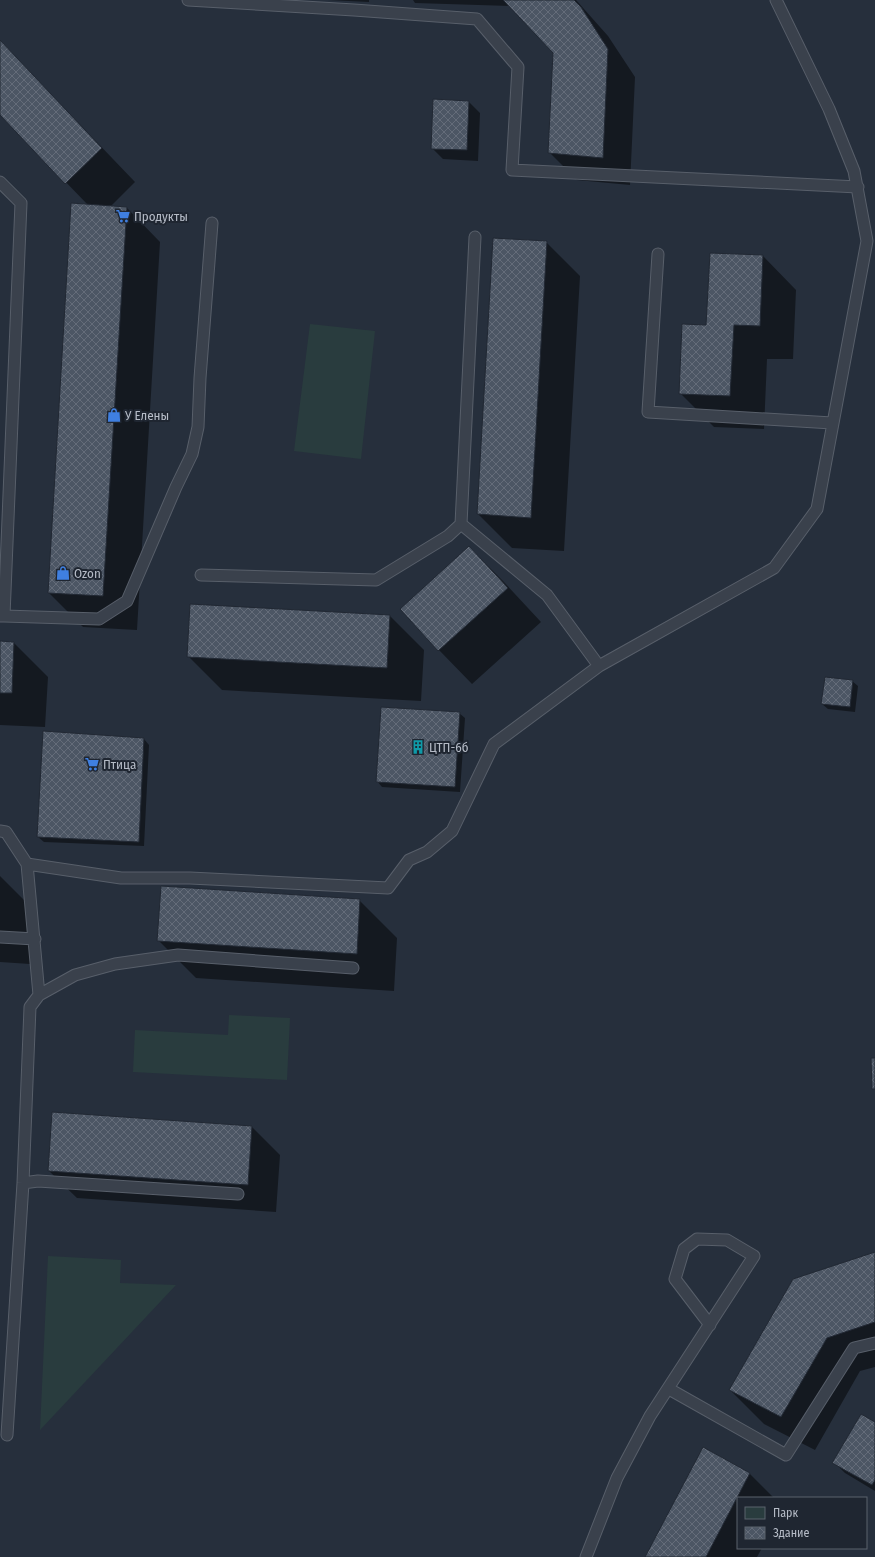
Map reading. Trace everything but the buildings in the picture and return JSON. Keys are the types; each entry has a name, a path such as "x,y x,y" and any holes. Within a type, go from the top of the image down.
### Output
{"lane":[{"path":"188,0 355,5 477,19 518,67 512,170 858,187"},
{"path":"27,864 121,878 190,878 388,888 409,860 427,852 452,831 494,744 599,666 774,568 816,509 867,241 854,171 829,110 776,0"},
{"path":"0,182 21,203 2,616 100,619 127,601 176,487 192,454 195,441 198,427 212,223"},
{"path":"201,575 376,580 448,536 461,524 475,237"},
{"path":"658,254 648,412 832,423"},
{"path":"461,524 547,595 599,666"},
{"path":"0,831 6,832 27,864 40,995"},
{"path":"0,937 35,939"},
{"path":"7,1434 23,1183 30,1007 40,995 75,975 115,964 178,955 353,968"},
{"path":"23,1183 38,1181 238,1194"},
{"path":"586,1557 617,1478 650,1416 669,1389 710,1325 754,1256 727,1240 697,1239 684,1249 674,1279 710,1325"},
{"path":"669,1389 786,1455 854,1348 875,1343"}],"green space":[{"path":"310,324 375,331 361,459 294,451"},
{"path":"229,1015 290,1018 287,1080 133,1072 135,1030 228,1035"},
{"path":"48,1256 121,1260 120,1283 176,1285 40,1430"}],"place":[{"name":"Продукты","path":"123,216"},
{"name":"У Елены","path":"114,415"},
{"name":"Ozon","path":"63,573"},
{"name":"ЦТП-6б","path":"418,747"},
{"name":"Птица","path":"92,764"}]}
